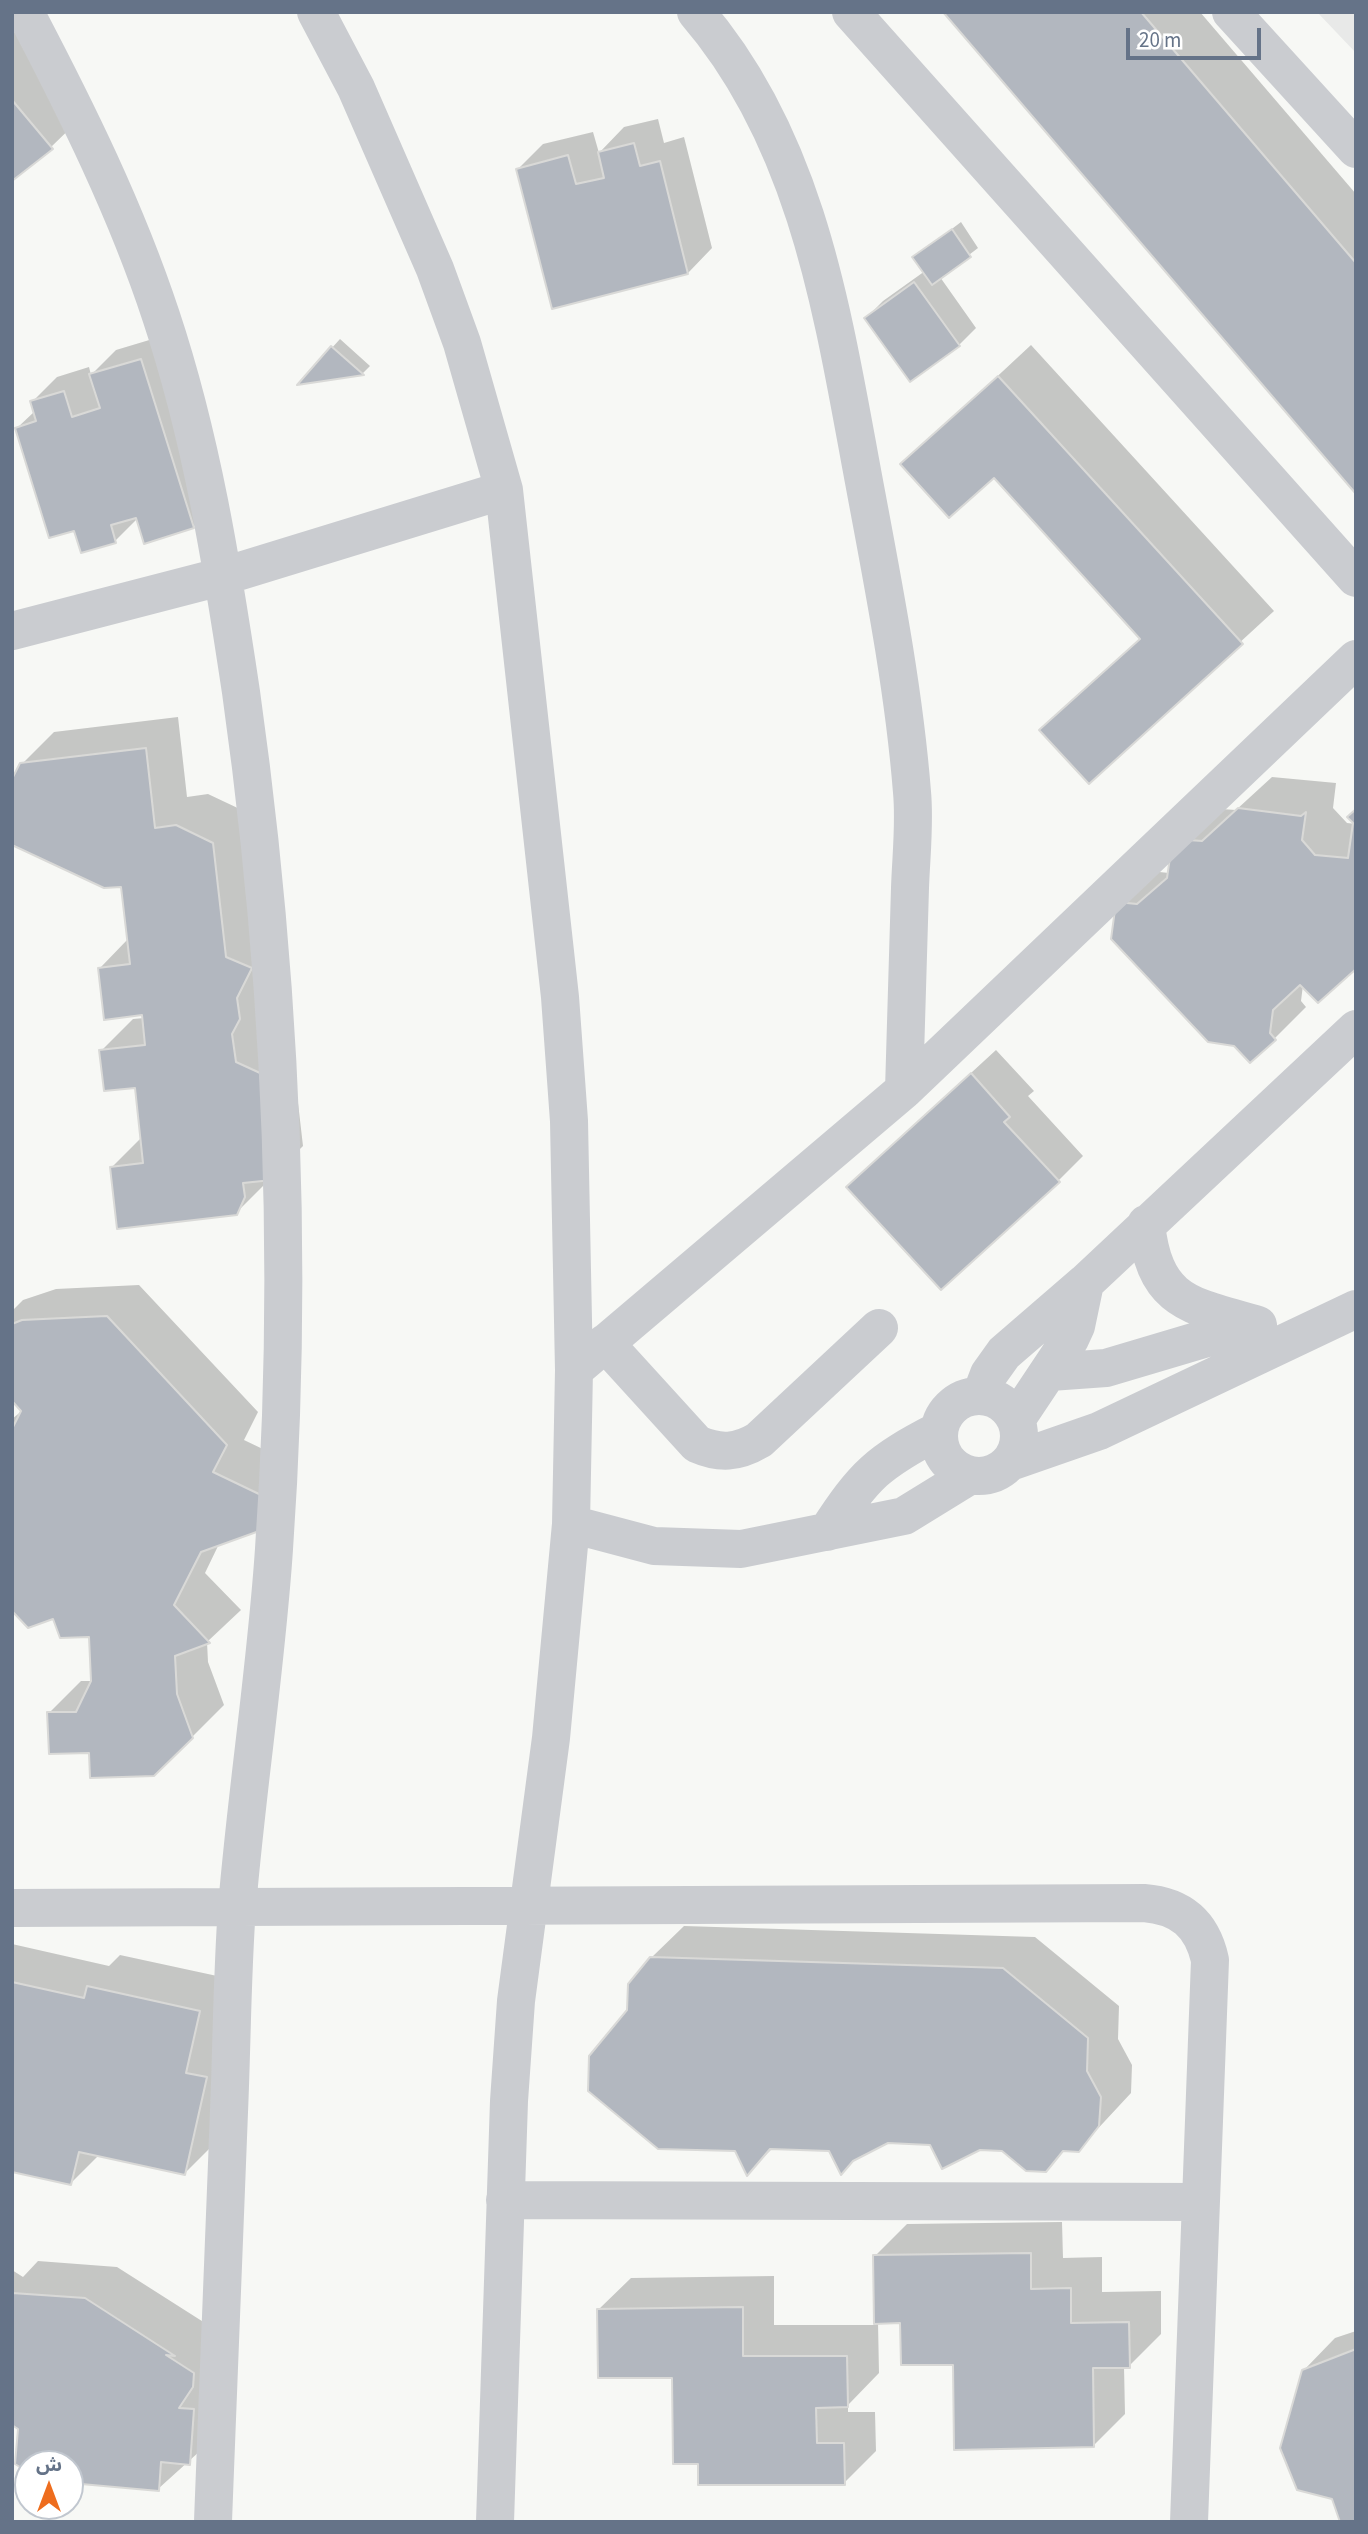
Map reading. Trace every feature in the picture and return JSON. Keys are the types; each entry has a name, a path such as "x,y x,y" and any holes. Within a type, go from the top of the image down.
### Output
{"street":[{"path":"25,12 111,186 162,319 188,411 224,576 265,890 276,1038 283,1208 282,1377 275,1546 260,1715 237,1907 213,2522"},
{"path":"316,12 367,110 435,269 470,368 504,490 560,998 569,1121 574,1370 571,1524 551,1738 516,2001 505,2200 495,2522"},
{"path":"696,12 734,64 759,107 799,195 814,242 853,425 891,637 912,794 904,1090"},
{"path":"851,12 1356,578"},
{"path":"1231,12 1356,149"},
{"path":"12,631 224,576 504,490"},
{"path":"574,1370 904,1090 1356,659"},
{"path":"981,1395 996,1362 1085,1283 1356,1029"},
{"path":"1146,1224 1149,1256 1161,1280 1179,1298 1297,1336"},
{"path":"1016,1420 1050,1372 1076,1326 1085,1283"},
{"path":"1010,1462 1018,1449 1016,1420 1008,1407 981,1395 966,1397 953,1405 943,1417 938,1431 939,1446 945,1459 956,1470 970,1476 984,1476 1010,1462 1099,1431 1356,1309"},
{"path":"1050,1372 1106,1368 1254,1324"},
{"path":"605,1343 697,1444 712,1450 729,1452 745,1448 759,1440 879,1328"},
{"path":"827,1532 852,1493 872,1470 896,1452 938,1431"},
{"path":"571,1524 654,1546 698,1550 741,1549 904,1517 970,1476"},
{"path":"12,1908 1144,1903 1163,1905 1181,1912 1196,1924 1206,1941 1210,1960 1189,2522"},
{"path":"505,2200 1201,2202"}],"shaded area":[{"path":"1317,12 1356,12 1356,53"}],"building":[{"path":"943,12 1141,12 1356,263 1356,494"},
{"path":"12,100 53,149 12,181"},
{"path":"634,143 640,166 660,161 688,274 552,309 516,169 568,155 576,184 604,178 598,152"},
{"path":"952,229 971,257 932,285 912,257"},
{"path":"914,282 960,346 910,382 864,318"},
{"path":"331,346 364,375 297,385"},
{"path":"141,359 194,528 144,544 136,518 111,525 116,543 81,553 74,531 49,538 15,428 36,421 30,401 64,391 72,417 100,408 89,374"},
{"path":"998,376 1243,644 1089,784 1039,730 1140,639 994,478 949,518 900,464"},
{"path":"146,748 155,828 176,825 213,843 226,957 252,968 237,998 240,1019 232,1034 236,1062 260,1073 272,1180 243,1183 245,1197 237,1215 117,1229 110,1167 143,1163 135,1088 104,1091 99,1050 145,1045 142,1015 104,1020 98,968 130,964 121,887 104,888 12,845 12,779 20,763"},
{"path":"1238,808 1301,816 1306,812 1302,840 1315,855 1348,858 1353,823 1347,817 1356,809 1356,969 1318,1003 1300,985 1273,1010 1270,1033 1276,1040 1250,1063 1234,1046 1208,1042 1111,939 1116,902 1137,904 1167,878 1170,857 1188,840 1202,841"},
{"path":"971,1073 1010,1117 1004,1122 1060,1182 941,1290 846,1187"},
{"path":"107,1316 227,1445 213,1472 261,1495 262,1530 201,1552 174,1605 210,1643 175,1656 177,1694 193,1738 154,1776 90,1778 89,1753 49,1754 47,1712 76,1712 91,1681 89,1637 60,1638 53,1619 28,1628 12,1611 12,1429 21,1411 12,1401 12,1324 22,1320"},
{"path":"650,1957 1003,1968 1088,2038 1087,2071 1101,2097 1099,2126 1079,2152 1063,2151 1046,2172 1026,2171 1002,2151 980,2150 942,2169 930,2145 888,2143 853,2161 841,2175 829,2151 770,2149 747,2176 735,2151 658,2149 588,2091 589,2056 627,2010 628,1984"},
{"path":"12,1982 84,1998 87,1986 200,2011 186,2073 207,2077 185,2175 79,2152 71,2185 12,2172"},
{"path":"1031,2253 1031,2289 1071,2288 1071,2323 1129,2322 1130,2368 1093,2368 1094,2447 954,2450 953,2365 901,2365 900,2323 874,2324 873,2255"},
{"path":"12,2293 85,2298 175,2356 166,2355 194,2373 193,2387 179,2408 194,2409 190,2465 161,2462 159,2491 84,2484 84,2450 16,2450 18,2429 12,2425"},
{"path":"743,2307 743,2356 847,2356 848,2407 816,2408 817,2443 844,2443 845,2485 698,2485 698,2464 673,2464 672,2378 598,2378 597,2309"},
{"path":"1356,2349 1356,2522 1340,2522 1332,2499 1297,2490 1280,2448 1302,2370"}]}
